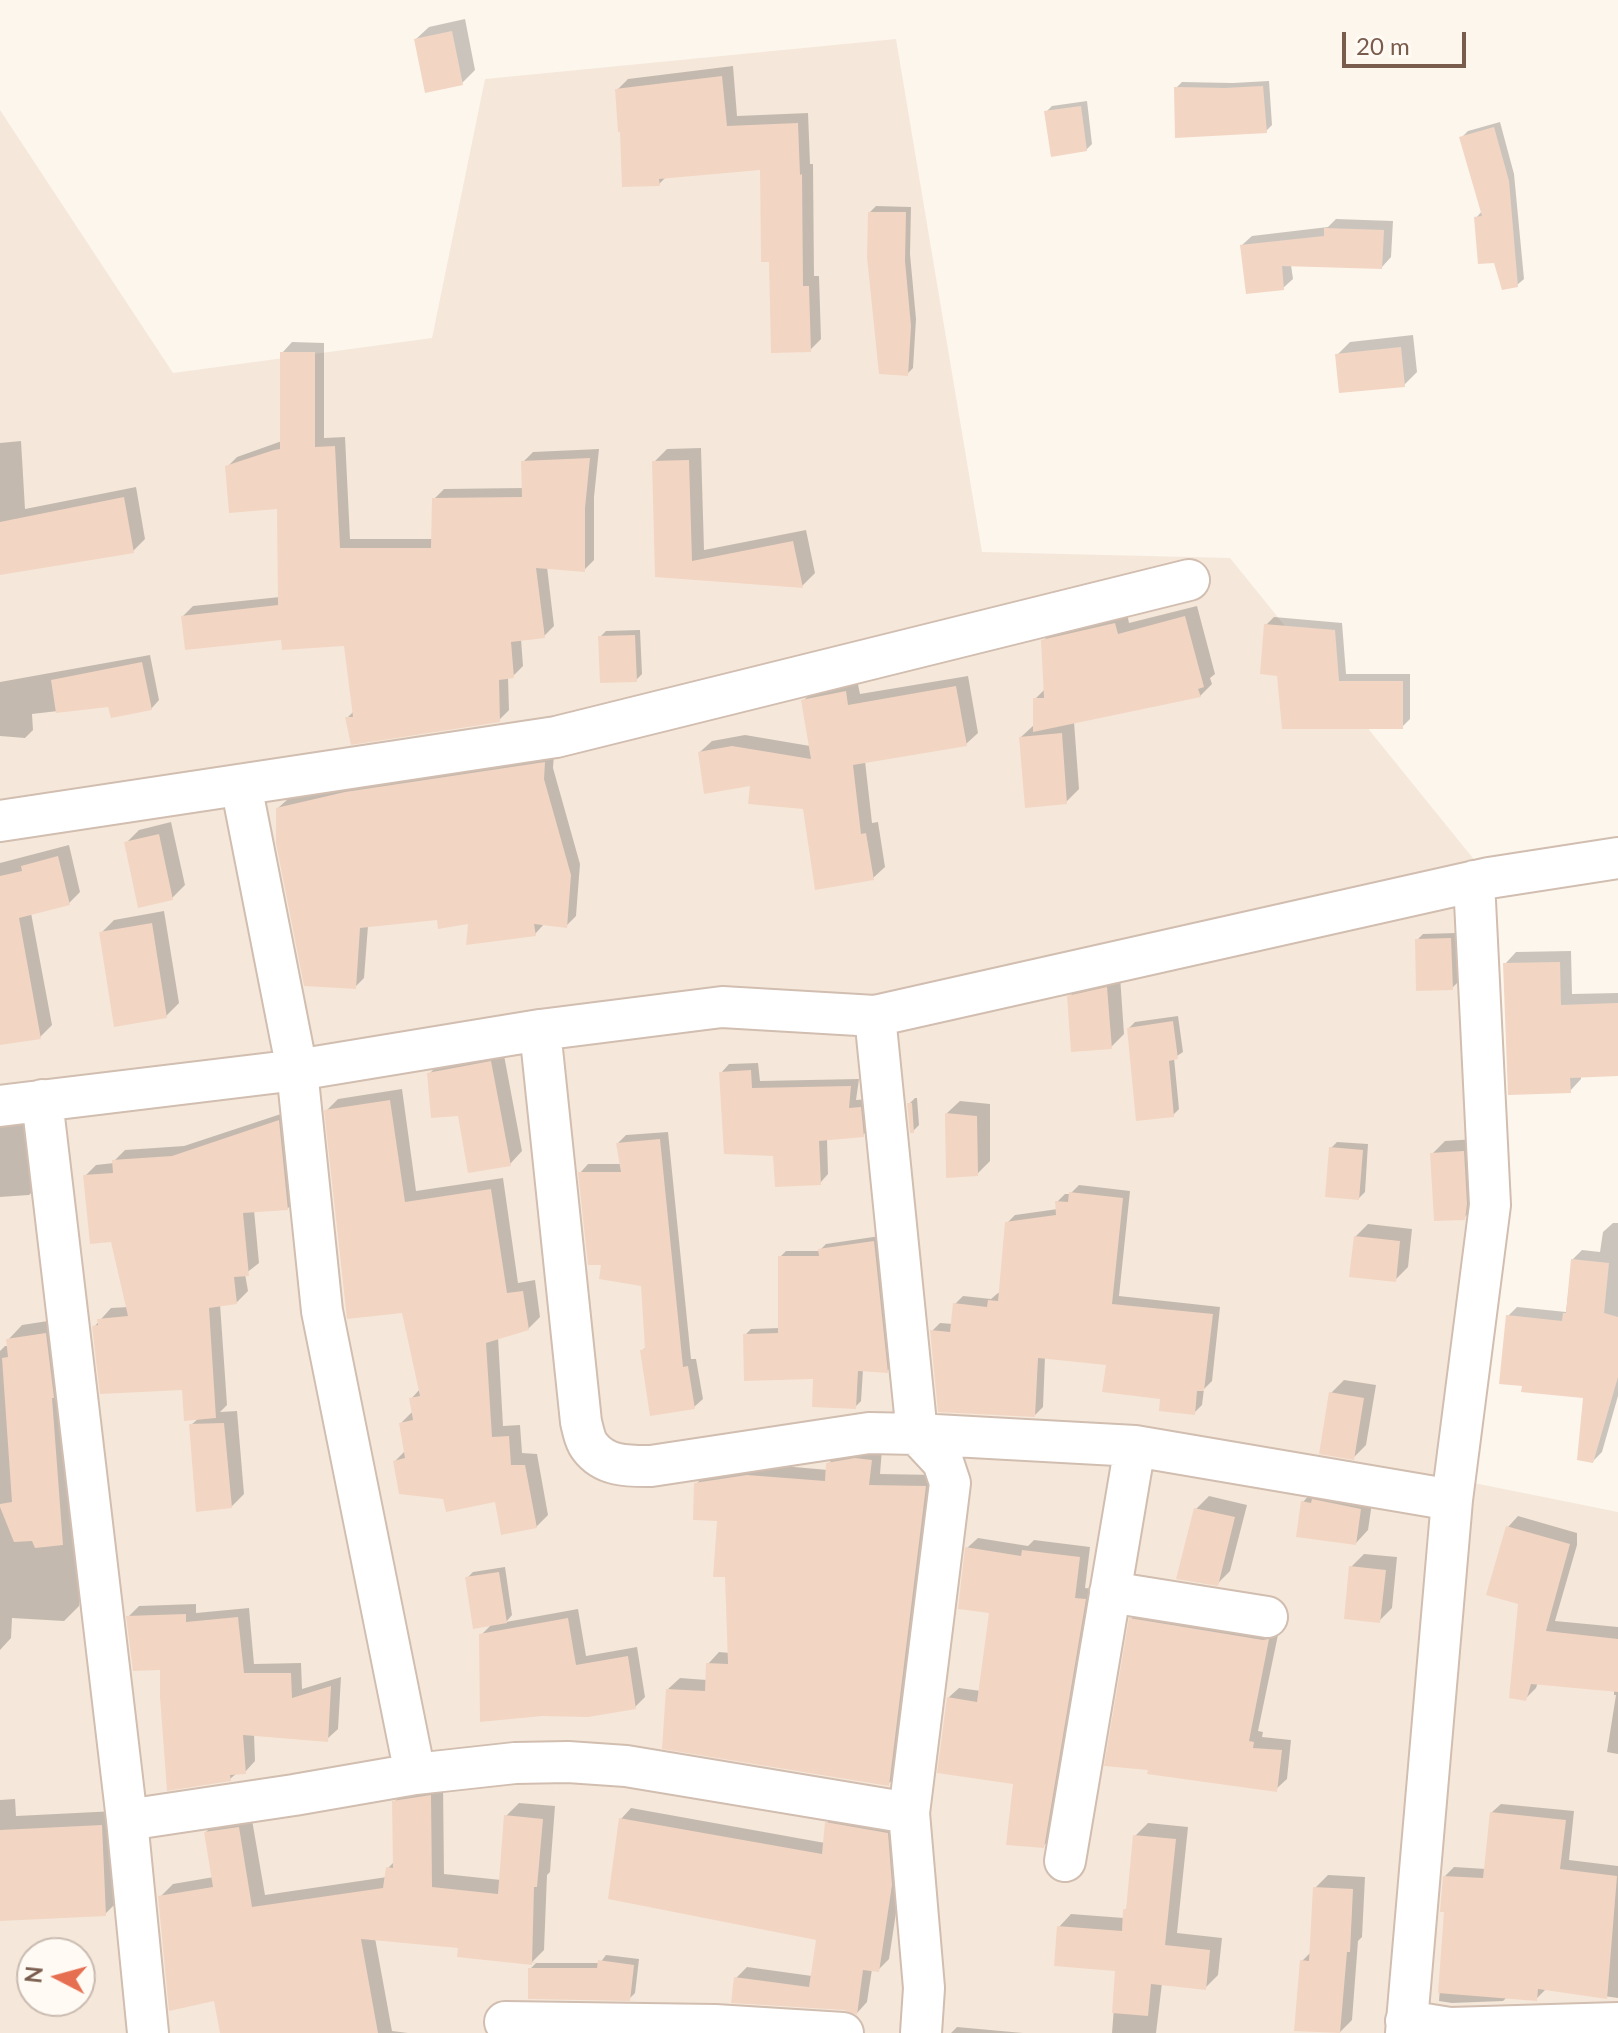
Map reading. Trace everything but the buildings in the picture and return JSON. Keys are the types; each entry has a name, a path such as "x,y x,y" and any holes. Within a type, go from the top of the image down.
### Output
{"street":[{"path":"0,821 556,737 1189,580"},
{"path":"241,785 297,1070 322,1311 415,1774"},
{"path":"0,1106 297,1070 540,1030 722,1007 875,1016 1474,881 1618,858"},
{"path":"1474,881 1490,1205 1452,1500 1406,2027 1618,2023"},
{"path":"875,1016 917,1434 943,1462 950,1483 909,1813 924,1988 921,2033"},
{"path":"540,1030 581,1422 589,1446 604,1460 624,1466 651,1466 869,1433 917,1434 1135,1446 1452,1500"},
{"path":"42,1100 127,1820 148,2033"},
{"path":"1065,1861 1135,1446"},
{"path":"1110,1592 1267,1617"},
{"path":"127,1820 415,1774 515,1763 568,1762 626,1766 909,1813"},
{"path":"505,2022 715,2025 843,2033"}],"shaded area":[{"path":"896,39 982,552 1230,558 1489,878 1464,1481 1618,1512 1618,2033 0,2033 0,110 173,373 432,338 485,79"}]}
